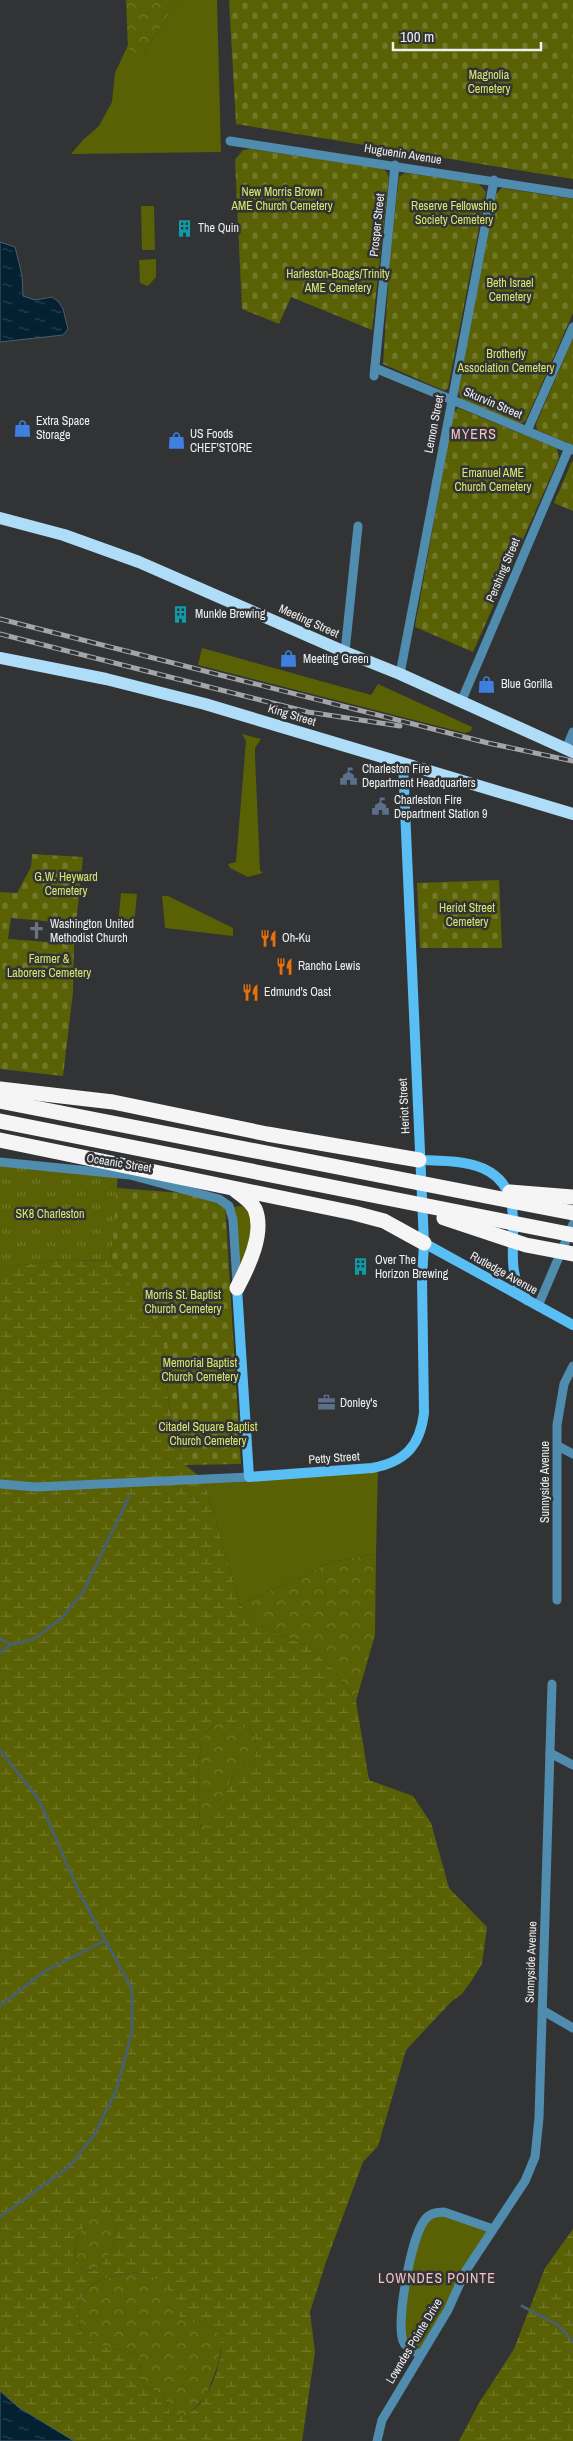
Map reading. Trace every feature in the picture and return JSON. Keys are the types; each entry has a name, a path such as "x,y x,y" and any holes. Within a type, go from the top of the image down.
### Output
{"highway":[{"path":"0,1090 113,1102 310,1142 419,1160"},
{"path":"0,1101 573,1213"},
{"path":"0,1121 573,1235"},
{"path":"0,1140 377,1219 424,1243"},
{"path":"433,1185 573,1197"},
{"path":"234,1189 254,1208 258,1221 255,1243 246,1272 237,1288"},
{"path":"391,1199 526,1245 573,1254"}],"main road":[{"name":"Meeting Street","path":"0,518 72,538 139,562 400,674 570,751"},
{"name":"King Street","path":"0,658 106,679 205,704 573,814"}],"street":[{"name":"Huguenin Avenue","path":"230,141 494,180 573,194"},
{"name":"Prosper Street","path":"374,372 396,165"},
{"name":"Lemon Street","path":"400,674 494,180"},
{"path":"528,431 573,327"},
{"name":"Skurvin Street","path":"374,372 452,400 571,449"},
{"name":"Pershing Street","path":"461,702 571,449"},
{"path":"345,652 358,526"},
{"path":"570,751 573,732"},
{"name":"Heriot Street","path":"403,763 424,1243 422,1347 424,1413 422,1430 414,1446"},
{"path":"419,1160 462,1163 490,1172 505,1186 514,1212 513,1256 517,1283 527,1300"},
{"name":"Oceanic Street","path":"0,1162 130,1175 206,1194 229,1206 233,1220 237,1288"},
{"path":"538,1306 573,1224"},
{"name":"Rutledge Avenue","path":"424,1243 573,1325"},
{"path":"0,1484 36,1487 249,1477 237,1288"},
{"name":"Sunnyside Avenue","path":"557,1600 557,1425 560,1397 573,1366"},
{"name":"Petty Street","path":"249,1477 391,1465 414,1446"},
{"path":"558,1446 573,1454"},
{"name":"Sunnyside Avenue","path":"493,2230 525,2181 535,2157 539,2118 552,1684"},
{"path":"550,1753 573,1765"},
{"path":"542,2010 573,2028"},
{"path":"420,2355 403,2342 402,2327 404,2286 423,2221 436,2212 444,2212 493,2230"},
{"name":"Lowndes Pointe Drive","path":"378,2441 382,2420 448,2310 465,2272 493,2230"}],"green space":[{"path":"126,0 178,0 144,53 134,54 128,48"},
{"path":"178,0 217,0 221,152 71,154 99,126 112,102 115,73 128,45 144,53"},
{"name":"Magnolia Cemetery","path":"229,0 573,0 573,179 236,124"},
{"path":"251,149 381,168 386,171 389,178 372,330 291,297 279,324 242,309 235,160 243,150"},
{"name":"Reserve Fellowship Society Cemetery","path":"405,173 478,183 486,192 448,388 445,391 383,364 390,257 399,177"},
{"path":"502,188 573,199 573,313 526,420 521,424 461,399 458,391 496,194"},
{"path":"141,206 154,206 155,250 142,250"},
{"path":"156,259 156,277 148,286 140,283 139,260"},
{"path":"573,338 573,445 537,430 536,424"},
{"name":"Emanuel AME Church Cemetery","path":"458,408 557,448 559,458 473,652 415,627 453,413"},
{"path":"573,462 573,511 554,503"},
{"path":"202,648 371,695 378,684 472,727 471,731 465,733 198,665"},
{"path":"242,734 261,739 255,748 255,756 260,870 263,873 248,877 230,868 228,864 236,862 246,741"},
{"path":"32,854 83,857 76,924 11,918 8,939 74,944 73,992 63,1076 0,1069 0,892 17,893 31,867"},
{"name":"Heriot Street Cemetery","path":"499,880 502,948 420,948 417,883"},
{"path":"121,893 137,894 134,925 118,924"},
{"path":"162,896 168,896 233,928 233,936 165,928"},
{"name":"SK8 Charleston","path":"0,1162 118,1174 111,1261 62,1260 6,1267 0,1270"},
{"path":"116,1188 183,1193 225,1204 241,1464 185,1465 169,1405 163,1339 137,1292 111,1261"},
{"path":"242,1206 254,1214 246,1256 239,1268 234,1207"},
{"path":"62,1260 111,1261 137,1292 163,1339 169,1405 185,1465 204,1480 240,1605 259,1625 309,1647 333,1669 356,1701 369,1780 413,1796 431,1823 449,1888 487,1927 482,1964 472,1980 462,1994 452,2001 406,2050 378,2146 363,2162 326,2262 310,2312 315,2352 302,2441 74,2441 18,2407 0,2391 0,1270 6,1267","holes":["215,1724 233,1724 251,1730 256,1749 253,1760 237,1772 231,1781 214,1821 205,1832 201,1829 198,1795 200,1756 205,1735","111,2212 115,2230 114,2245 111,2252 93,2271 83,2270 78,2262 75,2247 80,2232 96,2213","138,2272 160,2281 165,2285 171,2296 174,2313 188,2321 215,2328 220,2337 221,2353 215,2377 203,2399 196,2408 187,2414 177,2418 170,2414 163,2396 145,2387 140,2377 141,2358 128,2351 94,2344 82,2334 79,2320 79,2307 82,2297 87,2289 95,2283 115,2276"]},
{"path":"378,1467 376,1554 331,1562 240,1605 204,1480"},
{"path":"376,1554 375,1635 356,1701 333,1669 309,1647 259,1625 240,1605 331,1562"},
{"path":"215,1724 233,1724 251,1730 256,1749 253,1760 237,1772 231,1781 215,1821 206,1833 201,1829 198,1795 200,1756 205,1735"},
{"path":"96,2212 111,2212 115,2230 114,2245 111,2252 93,2271 83,2270 78,2262 75,2247 80,2232"},
{"path":"436,2212 493,2229 420,2355 406,2346 404,2286 423,2221"},
{"path":"573,2229 573,2441 459,2441 479,2403 514,2349 545,2268"},
{"path":"138,2272 156,2277 167,2286 173,2297 203,2325 215,2328 222,2340 218,2365 206,2396 187,2416 176,2418 170,2414 163,2396 145,2387 140,2377 141,2358 128,2351 94,2344 83,2336 81,2331 79,2307 82,2297 88,2289 95,2283 105,2279"}],"water":[{"path":"0,242 15,247 22,275 23,296 35,300 52,297 59,302 63,309 68,329 63,335 0,342"},
{"path":"0,2391 18,2407 74,2441 0,2441"}],"waterway":[{"path":"0,1653 10,1645 34,1639 62,1618 83,1592 129,1497"},
{"path":"0,1638 10,1645"},
{"path":"0,1750 39,1800 79,1892 132,1989 132,2032 116,2091 94,2135 70,2166 0,2217"},
{"path":"0,2006 45,1971 106,1940"},
{"path":"522,2306 558,2325 573,2341"}],"railway":[{"path":"0,619 488,743 573,761"},
{"path":"0,634 308,712 400,726"}],"place":[{"name":"The Quin","path":"184,228"},
{"name":"Extra Space Storage","path":"22,428"},
{"name":"US Foods CHEF'STORE","path":"176,441"},
{"name":"Munkle Brewing","path":"181,614"},
{"name":"Meeting Green","path":"289,659"},
{"name":"Blue Gorilla","path":"487,684"},
{"name":"Charleston Fire Department Headquarters","path":"348,776"},
{"name":"Charleston Fire Department Station 9","path":"380,807"},
{"name":"Washington United Methodist Church","path":"36,931"},
{"name":"Oh-Ku","path":"268,938"},
{"name":"Rancho Lewis","path":"284,966"},
{"name":"Edmund's Oast","path":"250,992"},
{"name":"Over The Horizon Brewing","path":"361,1267"},
{"name":"Donley's","path":"326,1403"}],"district":[{"name":"MYERS","path":"474,434"},
{"name":"LOWNDES POINTE","path":"437,2278"}],"park label":[{"name":"New Morris Brown AME Church Cemetery","path":"282,199"},
{"name":"Harleston-Boags/Trinity AME Cemetery","path":"338,281"},
{"name":"Beth Israel Cemetery","path":"510,290"},
{"name":"Brotherly Association Cemetery","path":"506,361"},
{"name":"G.W. Heyward Cemetery","path":"66,884"},
{"name":"Farmer & Laborers Cemetery","path":"49,966"},
{"name":"Morris St. Baptist Church Cemetery","path":"183,1302"},
{"name":"Memorial Baptist Church Cemetery","path":"200,1370"},
{"name":"Citadel Square Baptist Church Cemetery","path":"208,1434"}]}
